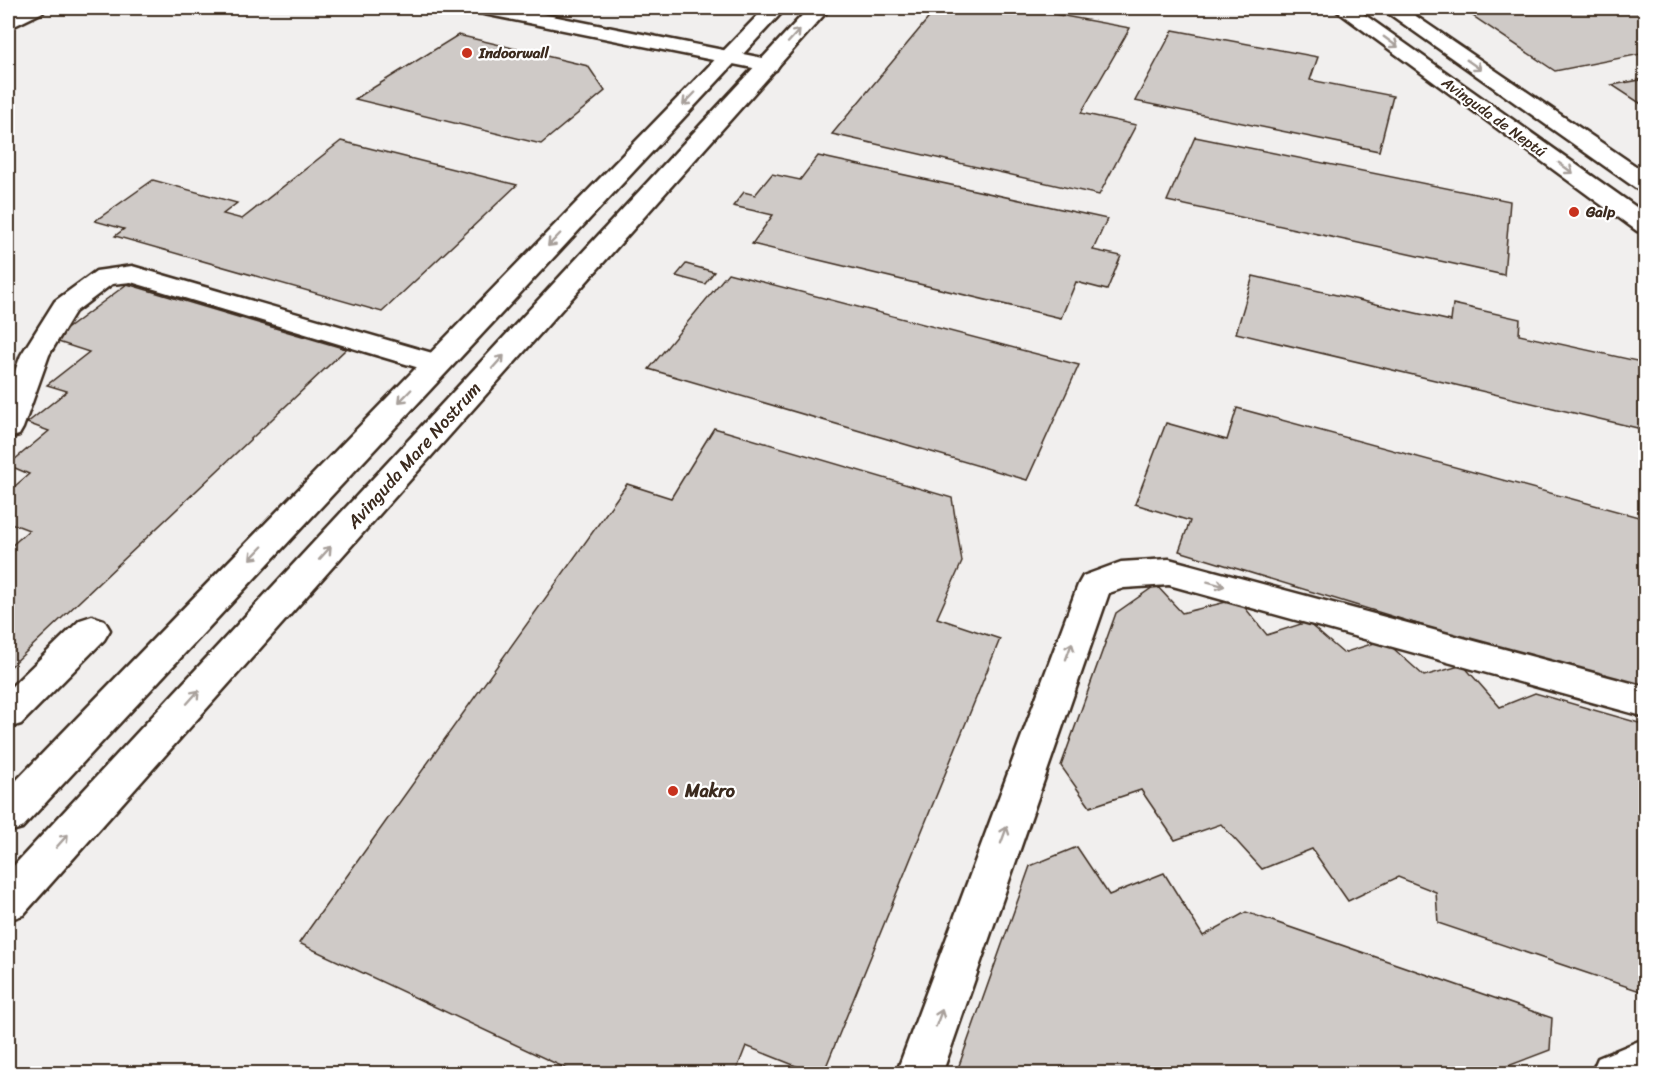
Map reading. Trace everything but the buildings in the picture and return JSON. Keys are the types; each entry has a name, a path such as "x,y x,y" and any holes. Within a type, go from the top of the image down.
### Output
{"main road":[{"path":"8,23 36,8"},
{"path":"484,8 768,65"},
{"path":"8,814 776,8"},
{"name":"Avinguda Mare Nostrum","path":"13,887 820,8"},
{"name":"Avinguda de Neptú","path":"1343,8 1646,225"},
{"name":"Avinguda de Neptú","path":"1391,8 1646,184"},
{"path":"8,428 35,355 65,307 105,277 132,274 436,364"},
{"path":"920,1074 1095,585 1121,575 1169,572 1646,702"},
{"path":"8,713 92,630"},
{"path":"1614,1074 1646,1061"}],"shaded area":[{"path":"8,8 1645,8 1645,1073 8,1073"}],"place":[{"name":"Indoorwall","path":"467,53"},
{"name":"Galp","path":"1574,212"},
{"name":"Makro","path":"673,791"}]}
